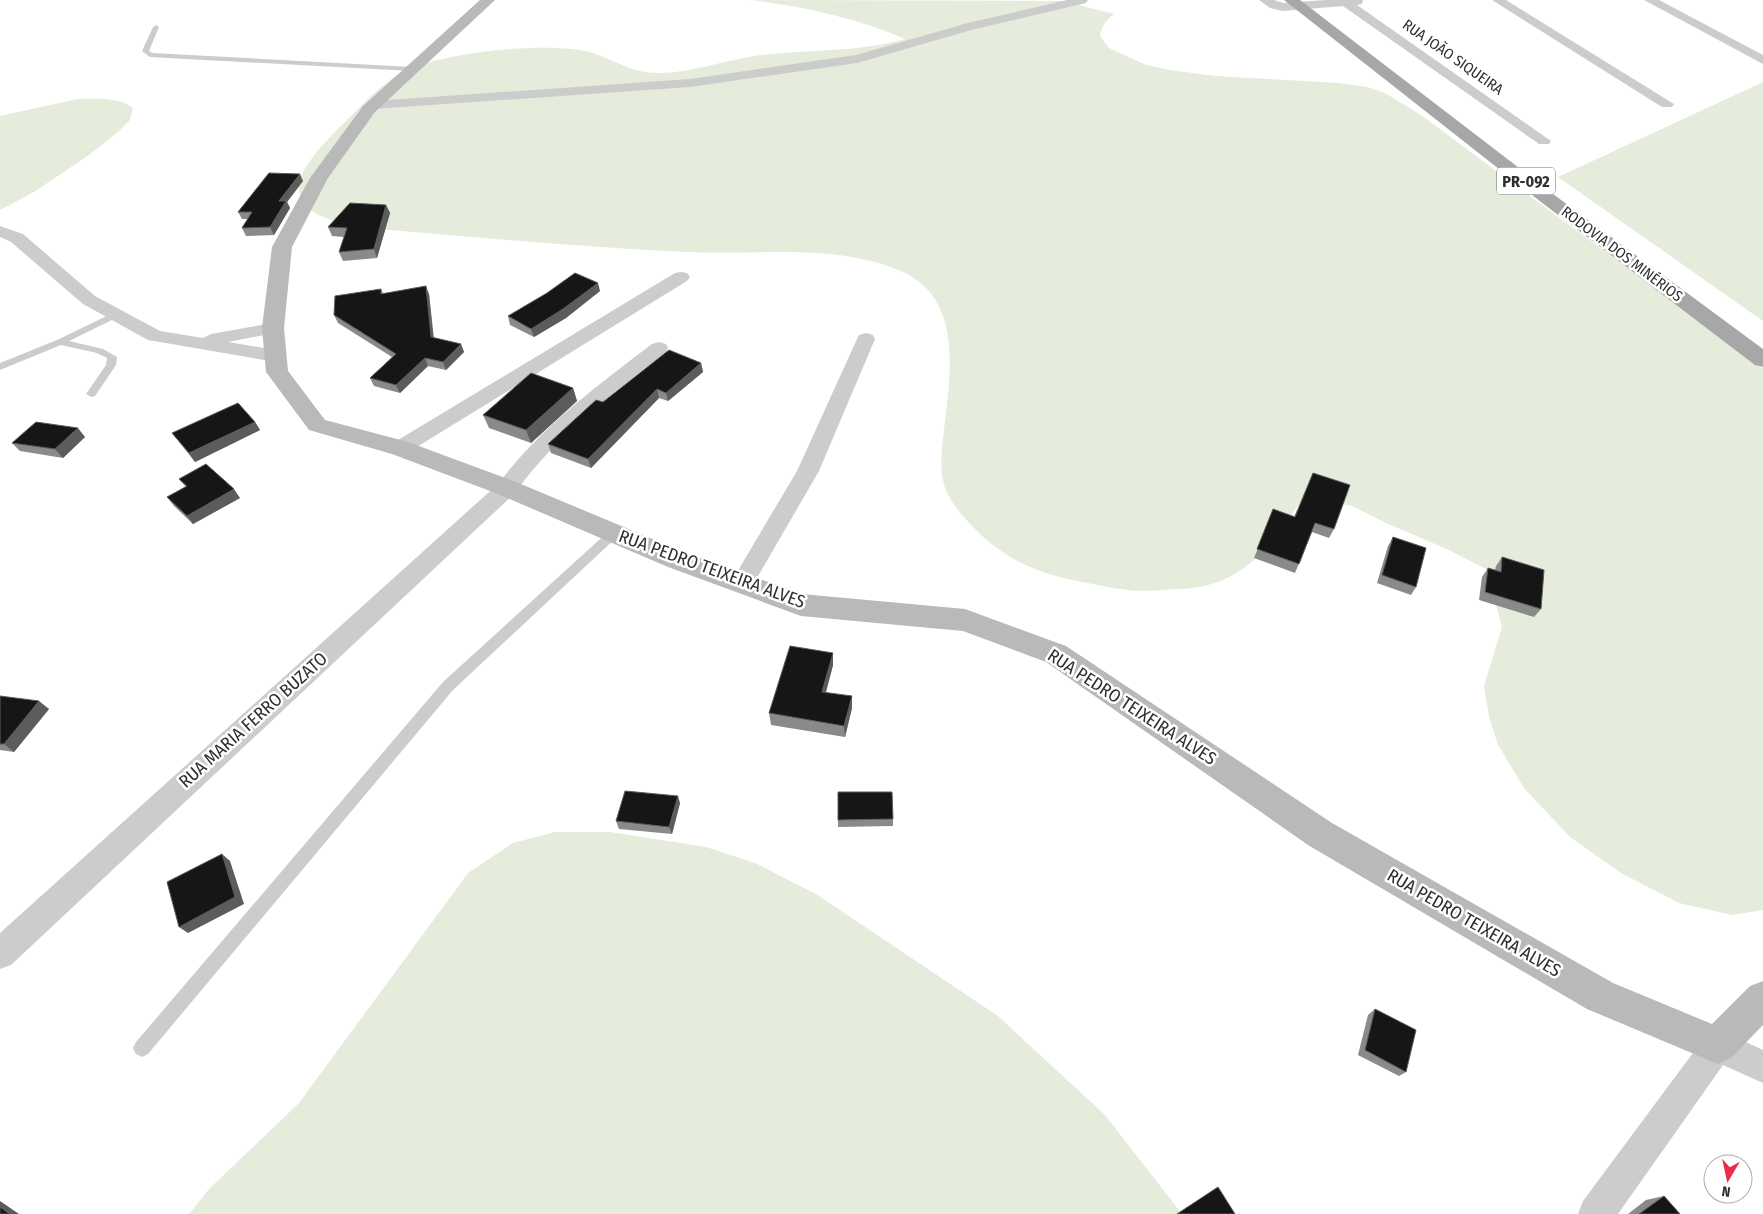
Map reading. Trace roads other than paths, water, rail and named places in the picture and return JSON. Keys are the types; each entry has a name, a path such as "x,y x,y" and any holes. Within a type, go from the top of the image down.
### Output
{"main road":[{"name":"RODOVIA DOS MINÉRIOS","path":"1295,3 1547,198 1763,360"}],"street":[{"name":"RUA PEDRO TEIXEIRA ALVES","path":"488,0 373,105 319,178 282,246 273,328 277,372 317,425 400,448 507,488 677,560 801,606 965,620 1056,654 1320,834 1600,996 1718,1045 1763,1067"},
{"path":"373,105 690,83 857,59 972,26 1082,0"},
{"path":"1265,0 1274,5 1368,0"},
{"path":"1498,0 1667,104"},
{"path":"1650,0 1763,60"},
{"name":"RUA JOÃO SIQUEIRA","path":"1345,1 1544,141"},
{"path":"0,231 17,238 89,300 155,336 276,356"},
{"path":"400,448 681,277"},
{"path":"197,343 273,328"},
{"path":"742,584 808,471 866,339"},
{"name":"RUA MARIA FERRO BUZATO","path":"0,954 60,896 507,488 523,463 580,410 659,348"},
{"path":"1596,1214 1718,1045 1763,999"}],"lane":[{"path":"156,27 145,51 150,55 412,68"},
{"path":"0,366 60,342 115,314"},
{"path":"60,342 100,351 112,357 111,365 91,394"},
{"path":"142,1048 448,686 614,533"}]}
